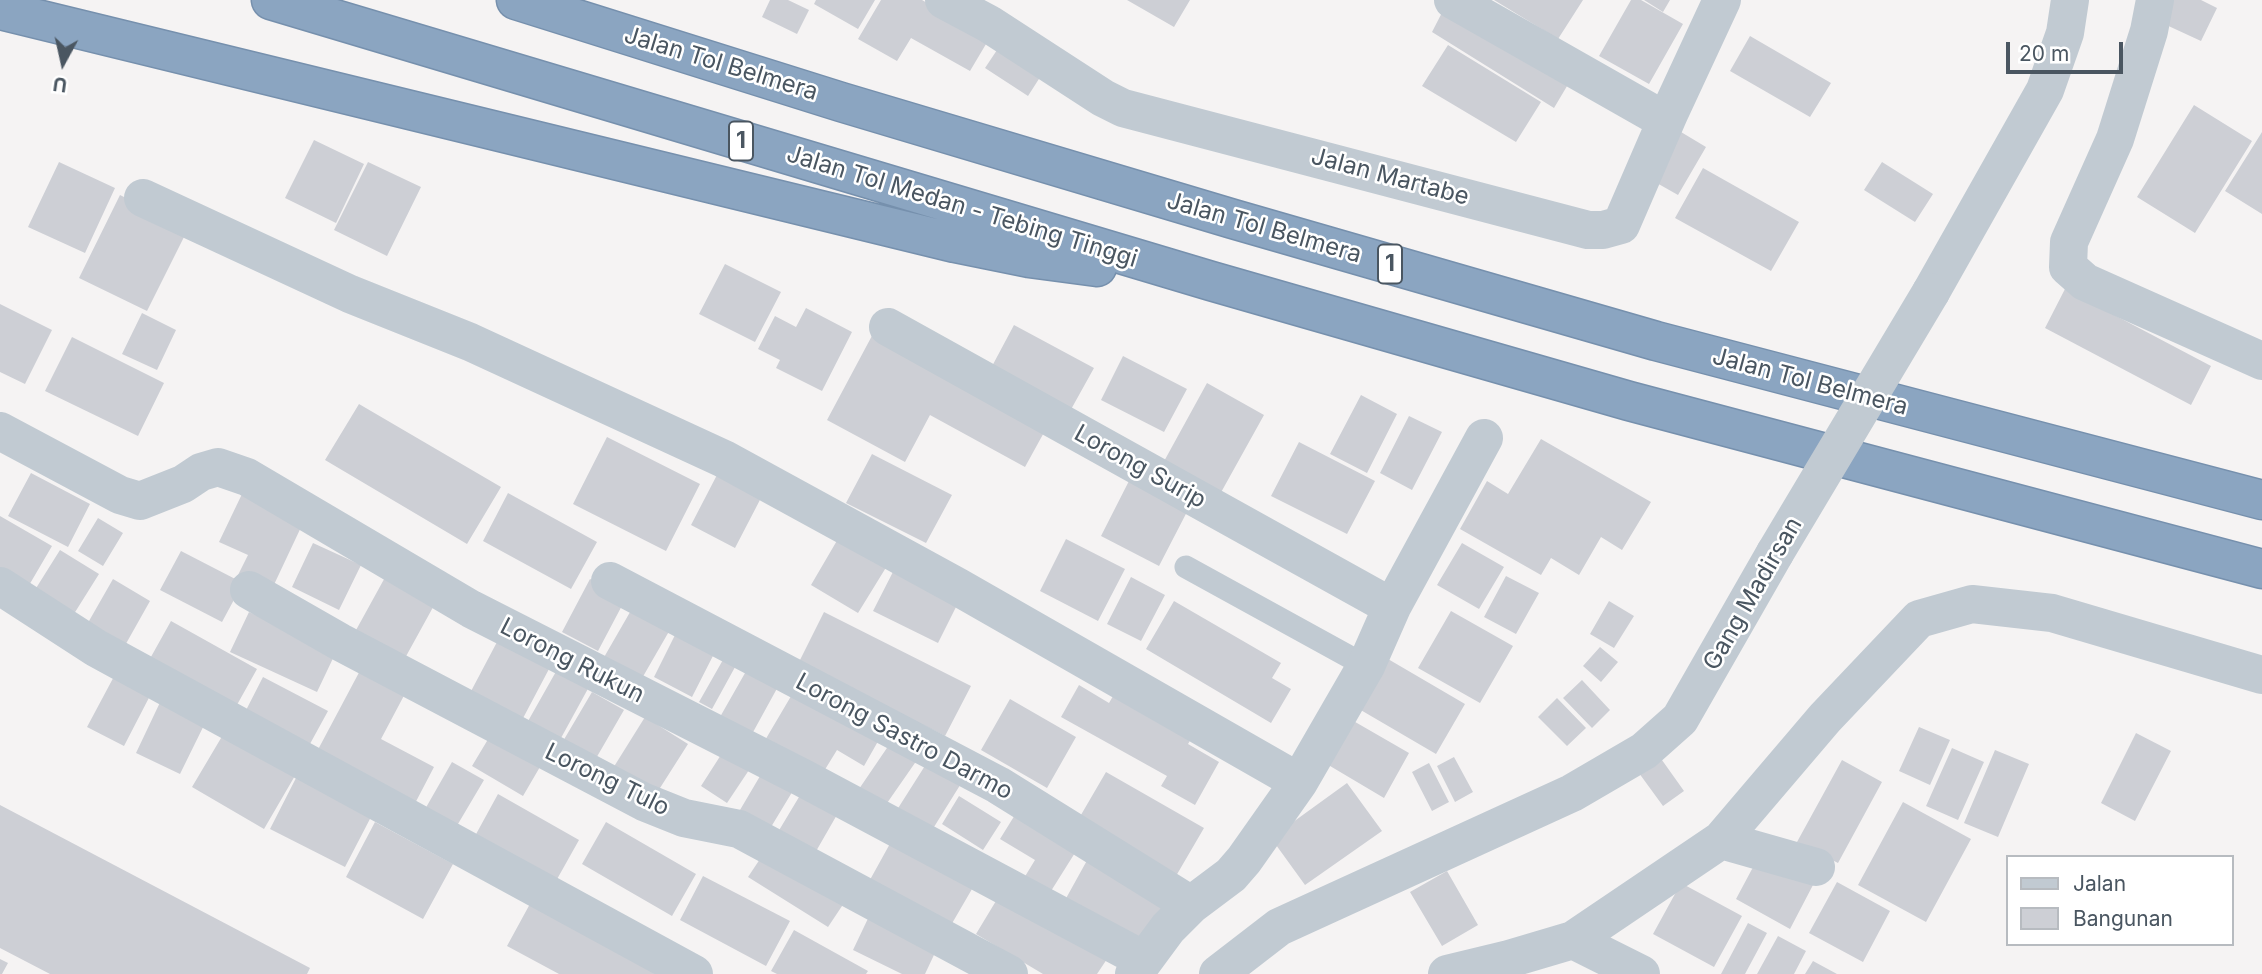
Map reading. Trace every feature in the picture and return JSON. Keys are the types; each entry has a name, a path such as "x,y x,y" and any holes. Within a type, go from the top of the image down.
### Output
{"highway":[{"name":"Jalan Tol Medan - Tebing Tinggi","path":"271,0 1211,281"},
{"name":"Jalan Tol Belmera","path":"516,0 854,106 1630,333 2262,500"},
{"path":"0,10 955,243 1041,260 1211,281"},
{"name":"1","path":"1211,281 1642,405 2262,569"}],"street":[{"name":"Jalan Martabe","path":"944,0 989,24 1123,108 1588,230 1603,230 1621,225 1665,121 1722,0"},
{"path":"1453,0 1665,121"},
{"name":"Gang Madirsan","path":"1218,974 1279,927 1572,793 1643,751 1680,719 1775,553 1931,292 2045,90 2065,33 2070,0"},
{"path":"2155,0 2149,32 2115,139 2069,242 2068,267 2085,282 2262,361"},
{"path":"143,198 337,288 470,342 724,459 958,587 1299,782"},
{"name":"Lorong Surip","path":"888,327 1392,607"},
{"name":"Lorong Rukun","path":"0,431 120,495 140,501 183,484 201,472 218,467 247,477 471,609 803,778 1139,967"},
{"path":"1139,967 1168,928 1191,905 1237,868 1299,782 1366,666 1392,607 1484,438"},
{"name":"Lorong Sastro Darmo","path":"610,581 998,785 1191,905"},
{"path":"0,586 96,648 694,974"},
{"name":"Lorong Tulo","path":"248,590 340,642 644,802 684,818 739,829 1009,974"},
{"path":"1447,974 1573,940 1721,840 1825,718 1919,619 1972,604 2052,613 2262,675"},
{"path":"1721,840 1816,867"},
{"path":"1573,940 1641,974"}],"lane":[{"path":"1186,567 1366,666"}],"building":[{"path":"770,0 788,0 809,10 797,34 762,17"},
{"path":"816,0 875,0 858,29 814,4"},
{"path":"881,0 922,0 989,39 970,71 911,38 897,61 858,39"},
{"path":"1127,0 1190,0 1174,27"},
{"path":"1494,0 1583,0 1558,39"},
{"path":"1631,0 1641,0 1683,24 1649,84 1599,56"},
{"path":"1644,0 1670,0 1663,12"},
{"path":"2172,0 2201,0 2217,8 2201,41 2162,23"},
{"path":"1448,1 1573,76 1554,108 1432,32"},
{"path":"1750,36 1831,83 1810,117 1730,71"},
{"path":"1001,44 1044,71 1028,96 985,68"},
{"path":"1448,45 1541,102 1516,142 1422,86"},
{"path":"2194,105 2252,141 2195,233 2137,197"},
{"path":"1676,129 1706,147 1678,195 1648,178"},
{"path":"2262,132 2262,214 2225,191"},
{"path":"314,140 364,164 336,223 285,198"},
{"path":"59,162 115,188 85,253 28,227"},
{"path":"368,162 421,187 387,256 334,230"},
{"path":"1882,162 1933,194 1915,222 1864,190"},
{"path":"1703,168 1799,222 1771,271 1675,218"},
{"path":"120,195 188,229 147,311 79,278"},
{"path":"725,264 781,292 755,342 699,314"},
{"path":"2065,289 2211,366 2191,405 2045,328"},
{"path":"0,304 52,330 25,384 0,372"},
{"path":"806,308 852,332 822,391 776,368 780,360 758,349 775,316 796,327"},
{"path":"142,313 176,330 157,370 122,354"},
{"path":"1014,325 1094,368 1069,413 990,370"},
{"path":"874,332 1047,427 1025,467 930,415 905,462 827,420"},
{"path":"72,337 164,383 138,436 45,391"},
{"path":"1123,356 1187,389 1164,432 1101,400"},
{"path":"1207,383 1264,415 1219,496 1162,465"},
{"path":"1361,395 1397,414 1367,473 1330,454"},
{"path":"359,404 501,487 467,544 325,460"},
{"path":"1409,416 1442,432 1412,490 1380,473"},
{"path":"607,437 700,484 666,551 573,504"},
{"path":"1541,439 1651,502 1622,550 1601,537 1579,575 1551,558 1541,575 1460,529 1487,481 1508,494"},
{"path":"1299,442 1375,481 1347,534 1271,496"},
{"path":"872,454 952,495 926,543 846,503"},
{"path":"31,473 90,504 68,547 8,516"},
{"path":"718,473 762,496 735,548 691,525"},
{"path":"1131,477 1190,506 1159,566 1101,536"},
{"path":"508,493 597,542 571,589 483,541"},
{"path":"242,494 303,523 271,591 238,575 248,555 219,542"},
{"path":"0,516 52,546 28,587 0,571"},
{"path":"98,518 123,533 103,566 78,551"},
{"path":"842,532 890,561 858,613 811,585"},
{"path":"1066,539 1125,569 1098,621 1040,591"},
{"path":"313,543 361,565 339,610 292,587"},
{"path":"1462,543 1504,567 1479,609 1437,585"},
{"path":"60,550 99,574 72,617 33,593"},
{"path":"181,551 243,583 222,622 160,590"},
{"path":"896,566 961,597 938,643 873,611"},
{"path":"388,572 437,600 399,669 350,641"},
{"path":"1506,576 1539,593 1516,634 1484,617"},
{"path":"1131,577 1165,595 1141,641 1107,624"},
{"path":"113,579 150,601 123,649 85,628"},
{"path":"590,579 626,598 598,651 562,632"},
{"path":"637,600 675,621 641,680 603,659"},
{"path":"1174,601 1281,663 1272,678 1291,689 1271,723 1146,649"},
{"path":"1609,601 1634,616 1614,648 1590,634"},
{"path":"1451,611 1513,646 1480,703 1418,668"},
{"path":"249,612 336,652 317,692 230,652"},
{"path":"824,612 971,686 945,736 799,662"},
{"path":"171,621 257,669 233,712 147,664"},
{"path":"679,627 718,646 692,697 654,677"},
{"path":"497,642 549,669 521,722 469,695"},
{"path":"1600,647 1618,662 1601,682 1583,666"},
{"path":"728,651 740,658 712,709 699,702"},
{"path":"1388,659 1465,704 1436,754 1359,709"},
{"path":"363,665 408,688 381,739 434,767 411,811 313,759"},
{"path":"749,666 780,683 752,734 720,717"},
{"path":"558,668 590,685 555,749 523,730"},
{"path":"118,669 154,688 124,746 87,727"},
{"path":"263,677 328,711 305,753 241,720"},
{"path":"1582,680 1610,710 1592,728 1563,698"},
{"path":"1079,685 1109,703 1116,691 1194,734 1188,744 1219,762 1195,805 1161,786 1167,776 1061,717"},
{"path":"797,686 881,736 864,766 837,750 821,776 764,742"},
{"path":"592,692 624,710 591,767 559,748"},
{"path":"164,694 209,715 180,774 136,753"},
{"path":"1557,698 1586,728 1567,746 1538,717"},
{"path":"1010,699 1076,737 1047,788 981,750"},
{"path":"645,717 688,744 653,799 610,773"},
{"path":"1350,719 1409,753 1384,798 1325,763"},
{"path":"1919,727 1950,740 1930,785 1899,771"},
{"path":"493,731 544,760 523,796 472,766"},
{"path":"224,733 296,774 264,829 192,787"},
{"path":"2136,733 2171,751 2135,821 2101,803"},
{"path":"891,742 917,760 885,806 859,789"},
{"path":"726,747 753,764 727,803 701,786"},
{"path":"1952,748 1984,762 1958,820 1926,806"},
{"path":"1995,750 2029,764 1998,837 1964,823"},
{"path":"1657,753 1684,791 1663,806 1636,769"},
{"path":"1454,757 1473,792 1455,802 1437,766"},
{"path":"1842,760 1882,782 1838,863 1797,842"},
{"path":"928,761 962,782 929,835 895,813"},
{"path":"452,762 484,780 455,829 424,811"},
{"path":"1429,763 1449,802 1432,811 1412,772"},
{"path":"763,771 794,789 771,827 740,810"},
{"path":"1106,772 1204,828 1176,876 1078,820"},
{"path":"296,778 372,815 345,867 270,829"},
{"path":"1347,783 1382,831 1305,885 1271,838"},
{"path":"802,792 838,813 815,853 778,832"},
{"path":"498,794 579,840 556,881 475,836"},
{"path":"959,796 1001,822 983,850 942,824"},
{"path":"1903,802 1971,839 1926,922 1858,885"},
{"path":"0,805 310,968 307,974 50,974 0,948"},
{"path":"1018,810 1078,848 1046,899 1021,883 1035,860 1000,839"},
{"path":"375,822 453,864 423,919 346,877"},
{"path":"606,822 696,874 672,916 582,864"},
{"path":"897,831 979,877 947,932 866,887"},
{"path":"766,850 846,900 828,927 748,877"},
{"path":"1090,855 1170,899 1138,956 1059,911"},
{"path":"1759,856 1813,885 1790,929 1736,899"},
{"path":"1447,871 1478,925 1442,946 1410,892"},
{"path":"703,876 790,921 766,966 680,920"},
{"path":"1837,882 1890,911 1863,962 1809,933"},
{"path":"1681,883 1742,916 1714,967 1653,934"},
{"path":"537,891 655,974 559,974 507,946"},
{"path":"1002,891 1109,956 1097,974 1043,974 976,934"},
{"path":"873,908 941,940 925,974 902,974 853,950"},
{"path":"1748,923 1767,933 1745,974 1721,974"},
{"path":"794,930 868,971 866,974 777,974 771,971"},
{"path":"1778,936 1806,951 1794,974 1757,974"},
{"path":"0,959 8,963 2,974 0,974"},
{"path":"1813,961 1837,974 1805,974"}]}
